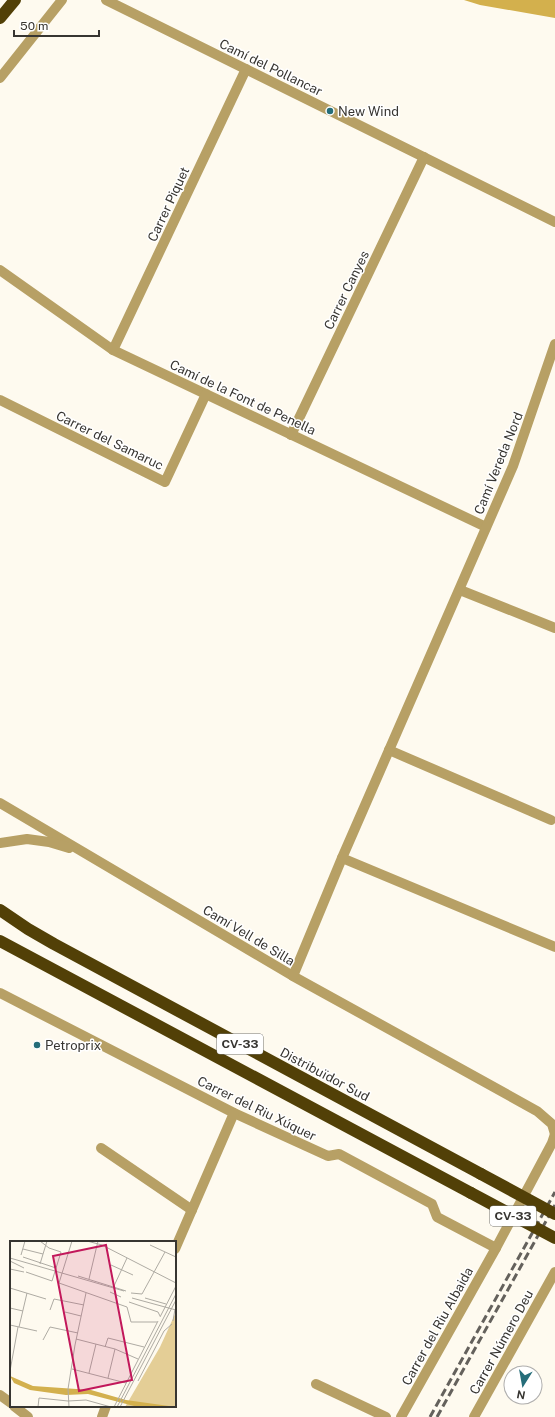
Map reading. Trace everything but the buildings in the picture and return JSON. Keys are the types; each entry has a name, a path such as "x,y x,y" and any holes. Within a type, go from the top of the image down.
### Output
{"highway":[{"path":"0,18 15,0"},
{"name":"Distribuïdor Sud","path":"0,910 54,944 555,1214"},
{"name":"CV-33","path":"0,941 555,1238"}],"street":[{"path":"0,78 62,0"},
{"name":"Camí del Pollancar","path":"106,0 555,222"},
{"name":"Carrer Piquet","path":"113,350 246,70"},
{"name":"Carrer Canyes","path":"291,434 424,157"},
{"name":"Camí de la Font de Penella","path":"0,270 113,350 486,527"},
{"name":"Camí Vereda Nord","path":"389,750 513,466 555,344"},
{"name":"Carrer del Samaruc","path":"0,400 165,482 206,394"},
{"path":"460,590 555,628"},
{"path":"389,750 551,820"},
{"name":"Camí Vell de Silla","path":"0,804 293,976 389,750"},
{"path":"0,843 27,839 49,842 84,852"},
{"path":"342,858 555,947"},
{"path":"293,976 537,1111 552,1124 555,1134"},
{"name":"Carrer del Riu Xúquer","path":"0,993 234,1113 328,1156 339,1154 432,1204 437,1217 496,1248"},
{"path":"176,1247 234,1113"},
{"name":"Carrer del Riu Albaida","path":"400,1417 496,1248 552,1143 555,1134"},
{"path":"102,1148 192,1210"},
{"name":"Carrer Número Deu","path":"474,1417 553,1278"},
{"path":"316,1384 386,1417"},
{"path":"0,1395 10,1402"},
{"path":"15,1407 28,1417"},
{"path":"102,1417 106,1407"}],"shaded area":[{"path":"464,0 555,0 555,18 480,5"}],"railway":[{"path":"430,1417 555,1192"},
{"path":"437,1417 555,1205"}],"place":[{"name":"New Wind","path":"330,111"},
{"name":"Petroprix","path":"37,1045"}]}
